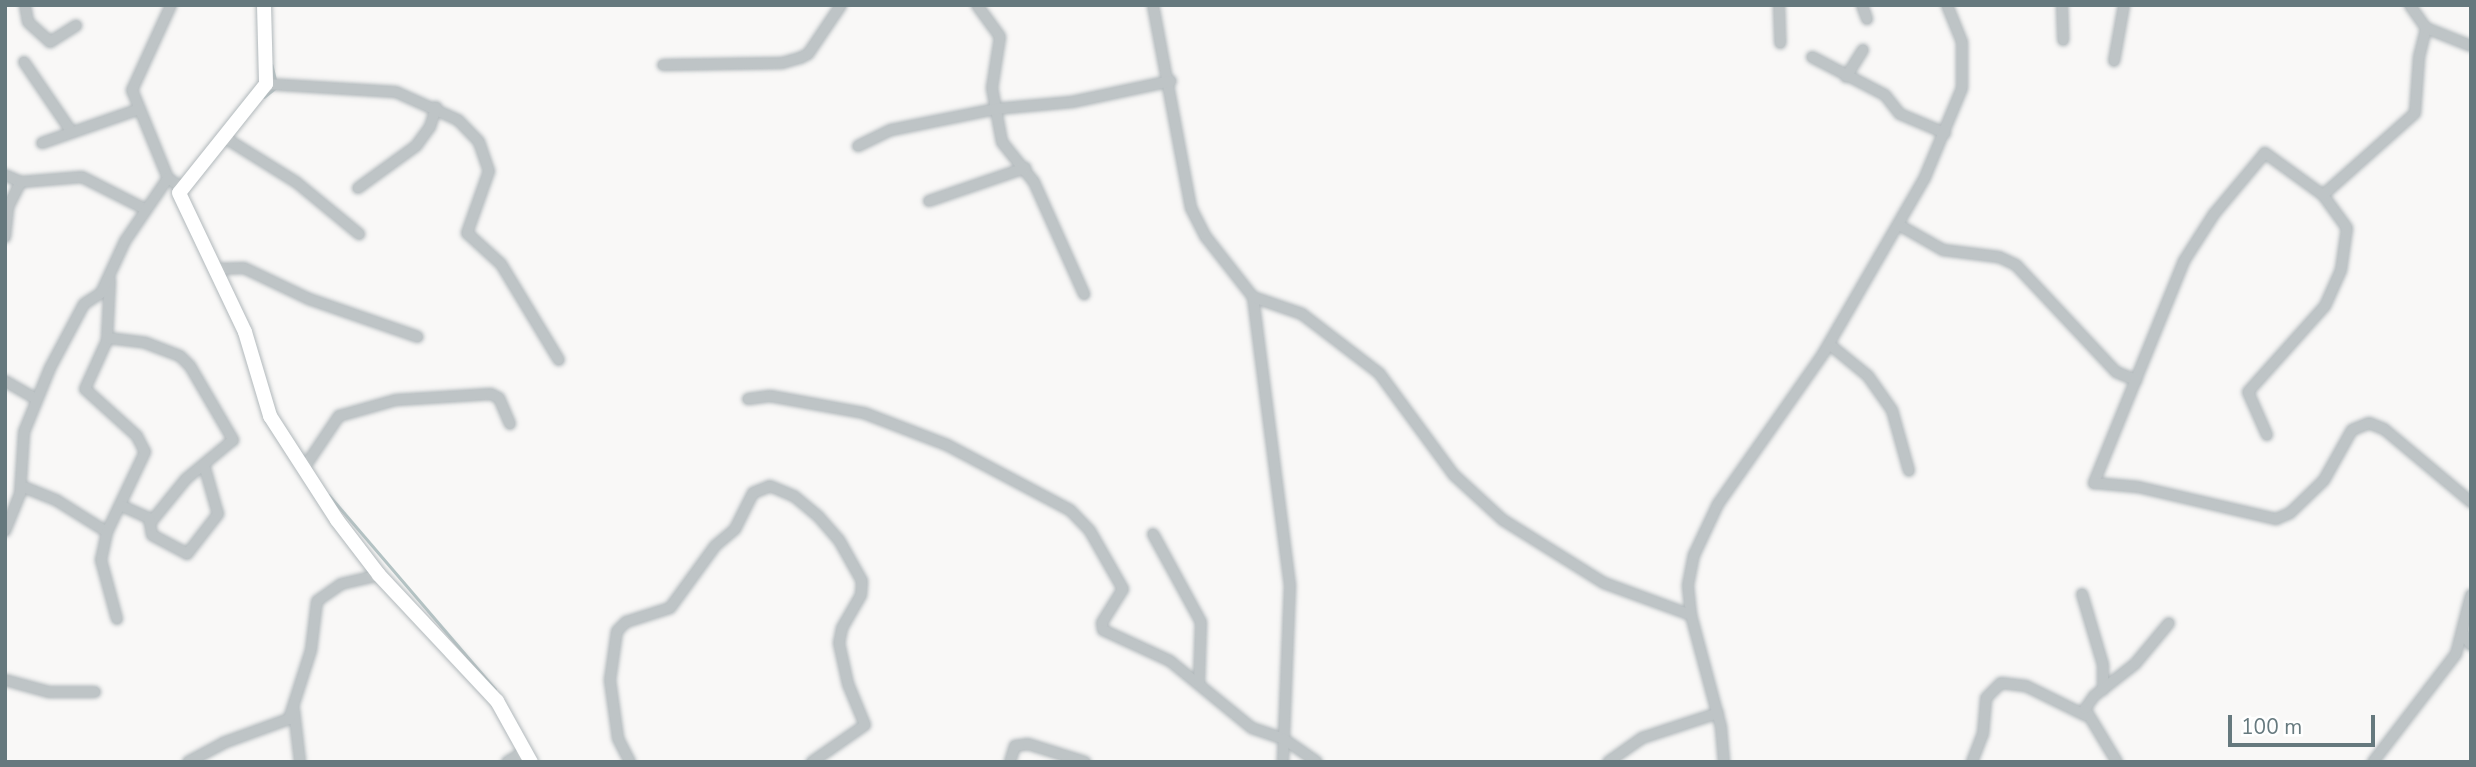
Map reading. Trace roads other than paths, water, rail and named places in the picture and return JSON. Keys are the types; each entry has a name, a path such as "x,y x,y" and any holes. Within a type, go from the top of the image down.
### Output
{"street":[{"path":"25,5 28,22 50,42 76,26"},
{"path":"171,5 132,80 137,110 168,178 181,187"},
{"path":"264,5 266,84 181,187 179,193 245,332 270,416 379,575 475,674 497,701 528,756 507,762"},
{"path":"663,65 782,63 800,58 808,54 841,5"},
{"path":"977,5 1000,37 992,88 1002,142 1025,168 1084,294"},
{"path":"1153,5 1171,80 1191,208 1206,237 1253,297 1290,585 1283,762"},
{"path":"1779,5 1780,43"},
{"path":"1862,5 1867,19"},
{"path":"1724,762 1718,713 1691,615 1688,585 1699,538 1829,344 1899,225 1945,133 1962,88 1964,55 1947,5"},
{"path":"2062,5 2063,40"},
{"path":"2114,61 2124,5"},
{"path":"2410,5 2426,28 2471,46"},
{"path":"2323,195 2416,113 2418,57 2426,28"},
{"path":"1846,77 1863,50"},
{"path":"1812,57 1885,95 1900,114 1945,133"},
{"path":"24,62 71,131"},
{"path":"858,146 891,130 995,109 1072,102 1171,80"},
{"path":"266,84 378,89 436,107 458,120 478,142 487,164 488,178 466,224 467,233 501,264 559,360"},
{"path":"358,188 416,146 430,127 436,107"},
{"path":"43,143 137,110"},
{"path":"222,136 296,182 359,234"},
{"path":"2267,435 2248,392 2321,312 2341,270 2346,223 2323,195 2264,153 2214,214 2184,261 2093,477 2096,485 2124,485 2276,519 2290,513 2324,480 2352,430 2369,423 2384,429 2471,502"},
{"path":"929,201 1025,168"},
{"path":"5,175 21,182 82,177 145,209"},
{"path":"5,531 21,486 24,432 36,400 84,304 101,293 145,209 168,178"},
{"path":"5,237 8,207 21,182"},
{"path":"1899,225 1943,250 1999,257 2016,265 2047,293 2095,352 2116,372 2136,380"},
{"path":"216,269 244,268 309,299 418,337"},
{"path":"110,276 107,339 86,392 137,436 145,452 122,506 107,532 101,560 117,619"},
{"path":"1253,297 1301,314 1378,373 1454,475 1503,520 1604,583 1691,615"},
{"path":"107,339 146,344 180,356 190,366 232,435 231,445 186,479 150,523"},
{"path":"1829,344 1868,376 1892,410 1909,471"},
{"path":"5,381 36,400"},
{"path":"304,468 340,416 396,400 491,394 499,398 510,424"},
{"path":"748,399 784,398 864,414 947,445 1070,510 1090,531 1123,589 1102,629 1156,653 1199,683 1252,727 1284,739 1317,762"},
{"path":"122,506 150,523 152,534 182,555 191,551 218,514 204,465"},
{"path":"21,486 56,500 107,532"},
{"path":"629,762 618,738 610,680 617,631 626,622 670,608 715,546 735,530 753,493 770,486 794,496 818,516 839,540 862,581 861,595 842,628 839,643 848,684 865,725 812,762"},
{"path":"1153,534 1202,622 1199,683"},
{"path":"300,762 294,709 316,628 317,601 341,584 379,575"},
{"path":"2082,594 2103,665 2103,690"},
{"path":"2373,762 2456,654 2471,595"},
{"path":"2085,715 2088,703 2126,673 2169,623"},
{"path":"2462,632 2471,645"},
{"path":"5,680 48,692 95,692"},
{"path":"1972,762 1983,734 1986,698 2001,683 2026,686 2085,715 2102,732 2117,762"},
{"path":"188,762 223,743 284,722 294,709"},
{"path":"1608,762 1636,740 1718,713"},
{"path":"1010,762 1015,746 1028,744 1084,762"}],"waterway":[{"path":"272,65 276,82"},
{"path":"264,97 275,88"},
{"path":"329,495 495,689"}]}
